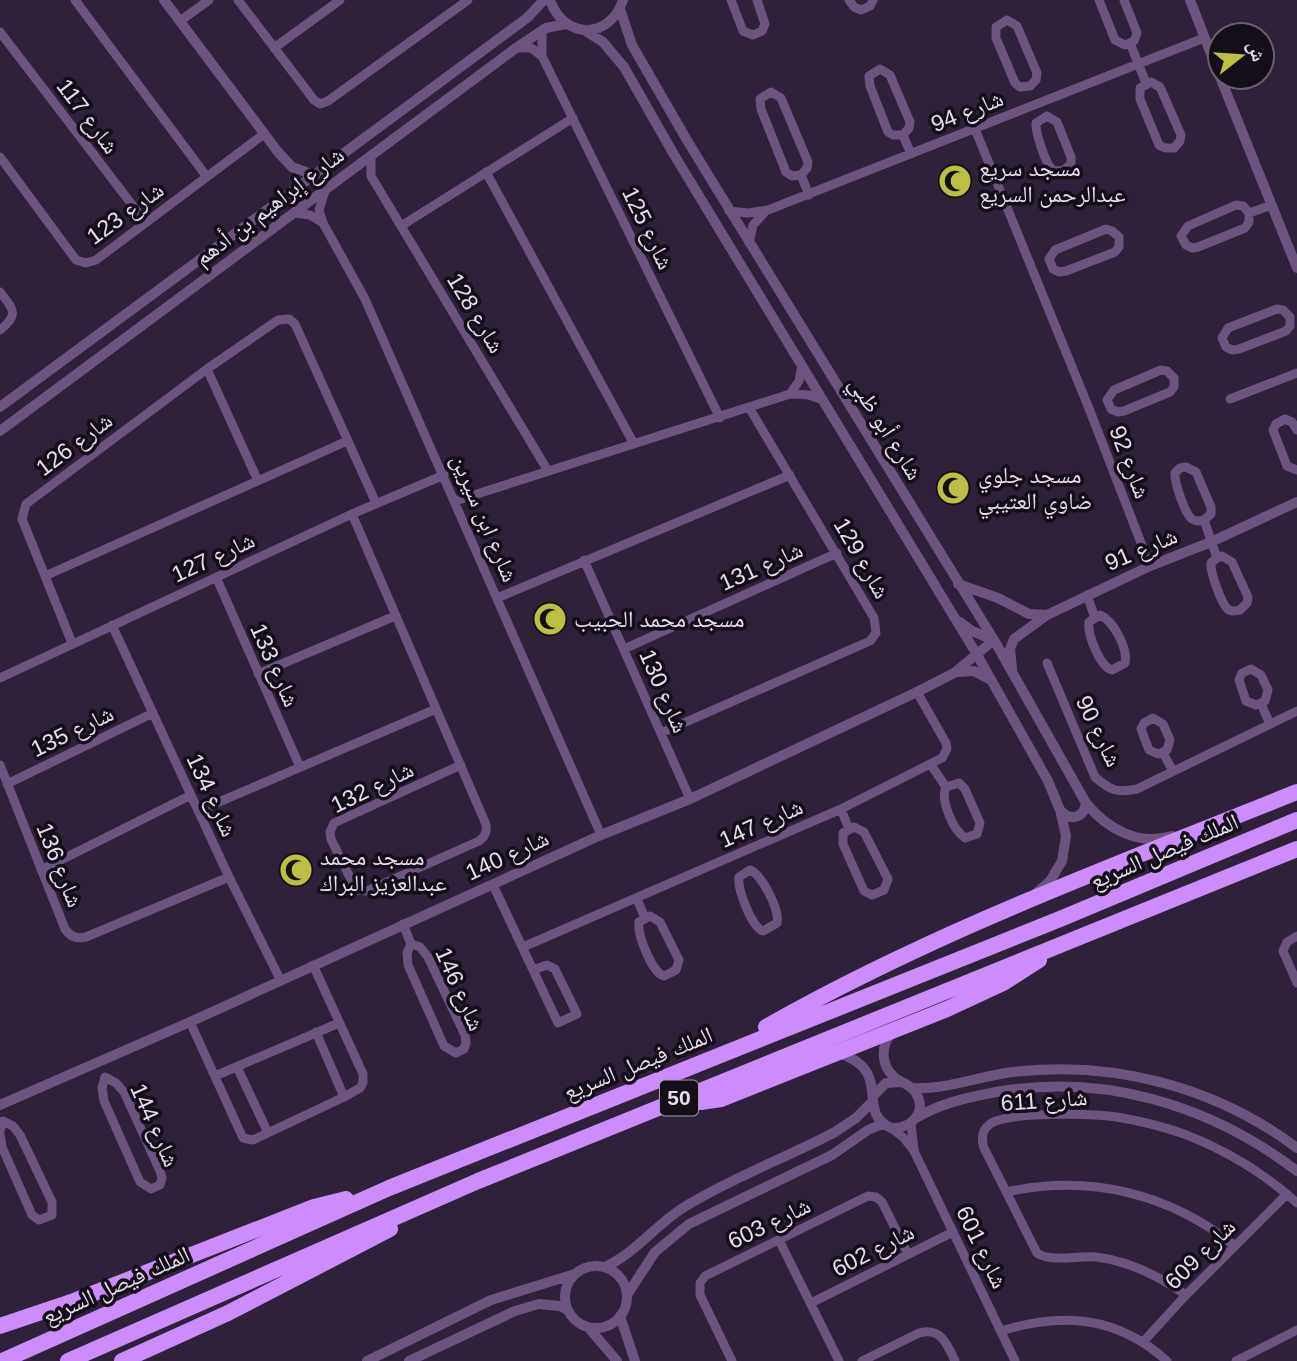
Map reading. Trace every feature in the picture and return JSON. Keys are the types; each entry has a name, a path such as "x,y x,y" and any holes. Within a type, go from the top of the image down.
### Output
{"highway":[{"path":"719,1055 769,1025 855,980 970,925 1297,792"},
{"name":"الملك فيصل السريع","path":"2,1361 389,1188 1060,919 1297,820"},
{"name":"الملك فيصل السريع","path":"68,1361 478,1181 1297,849"},
{"path":"673,1100 701,1102 722,1098 839,1053 1003,983 1058,946"},
{"path":"141,1361 478,1181"},
{"path":"0,1326 74,1301 314,1207 389,1188"},
{"path":"0,1335 74,1301"},
{"path":"122,1361 228,1313"}],"street":[{"path":"75,0 207,177"},
{"path":"164,0 264,134 292,167 314,175"},
{"path":"180,21 209,0"},
{"path":"238,0 314,100 323,104 468,0"},
{"path":"274,48 340,0"},
{"name":"شارع إبراهيم بن أدهم","path":"0,407 527,18 544,0"},
{"path":"550,0 566,24"},
{"path":"731,0 743,31 753,35 762,31 765,24 757,0"},
{"path":"849,0 853,8 861,10 870,6 873,0"},
{"path":"1099,0 1115,40 1121,44 1130,43 1136,37 1137,30 1124,0"},
{"path":"1189,0 1206,43"},
{"path":"584,30 605,25 622,4"},
{"name":"شارع أبو ظبي","path":"622,4 632,45 688,142 994,640 1086,803 1096,816 1118,831 1139,838 1161,839 1228,820"},
{"name":"شارع 94","path":"1010,20 1017,26 1037,73 1036,80 1030,86 1020,87 1015,83 995,31 1003,21 1010,20"},
{"name":"شارع إبراهيم بن أدهم","path":"0,431 516,48 542,30 566,24"},
{"name":"شارع أبو ظبي","path":"566,24 584,30 603,42 618,58 976,653 1048,781 1060,810 1066,836 1062,861 1051,880 1027,901"},
{"name":"شارع 125","path":"542,30 542,56 720,418"},
{"name":"شارع 117","path":"0,32 146,223"},
{"name":"شارع 94","path":"729,211 748,214 768,210 1204,38"},
{"path":"1130,43 1146,83"},
{"path":"516,48 531,48 542,56"},
{"name":"شارع 94","path":"883,69 890,75 910,122 903,135 890,134 883,120 868,80 876,70 883,69"},
{"path":"1153,82 1160,87 1176,123 1181,138 1174,148 1159,145 1140,99 1140,88 1146,83 1153,82"},
{"name":"شارع 94","path":"1030,86 1043,117"},
{"path":"1226,91 1297,268"},
{"path":"774,92 781,98 808,162 801,175 792,176 786,172 759,103 767,93 774,92"},
{"name":"شارع 94","path":"1043,117 1050,117 1057,122 1072,157 1071,164 1064,170 1051,167 1037,134 1036,123 1043,117"},
{"path":"401,226 573,118"},
{"name":"شارع 92","path":"975,129 1150,566"},
{"name":"شارع 123","path":"0,157 76,260 86,263 96,260 264,134"},
{"name":"شارع 94","path":"903,135 911,154"},
{"path":"673,153 679,142 688,142"},
{"path":"350,172 362,172 371,176 371,156"},
{"path":"289,194 292,167"},
{"path":"486,172 634,444"},
{"path":"801,175 809,195"},
{"name":"شارع 128","path":"371,176 548,471"},
{"path":"323,223 320,203 325,191"},
{"path":"1236,205 1243,206 1249,213 1249,222 1245,228 1198,247 1188,247 1183,240 1182,233 1188,226 1236,205"},
{"path":"1249,213 1272,205"},
{"path":"749,245 753,225 768,210"},
{"path":"295,213 310,215 323,223"},
{"name":"شارع ابن سيرين","path":"323,223 365,299 601,835"},
{"path":"1106,229 1119,237 1119,247 1115,252 1059,272 1050,264 1049,256 1055,250 1106,229"},
{"path":"1034,272 1050,264"},
{"path":"0,292 13,312 11,320 0,330"},
{"path":"1277,309 1293,316 1286,331 1232,350 1223,342 1222,335 1228,328 1277,309"},
{"name":"شارع 126","path":"72,643 22,519 26,504 207,369 278,320 289,318 295,324 376,503"},
{"path":"106,328 109,340 118,344"},
{"path":"83,345 93,348 96,353 95,361"},
{"path":"790,394 799,381 802,365"},
{"path":"207,369 258,481"},
{"name":"شارع 92","path":"1161,370 1174,377 1174,387 1170,392 1147,402 1118,412 1111,410 1109,404 1108,397 1114,390 1161,370"},
{"path":"1230,399 1297,373"},
{"path":"456,501 790,394 809,395 823,400"},
{"name":"شارع 92","path":"1090,411 1109,404"},
{"name":"شارع 129","path":"662,733 874,638 877,623 750,408"},
{"path":"1297,430 1292,422 1285,419 1276,424 1273,430 1287,466 1297,470"},
{"path":"45,576 347,441"},
{"name":"شارع 91","path":"1189,467 1196,472 1212,507 1211,514 1204,520 1195,521 1190,517 1174,478 1180,468 1189,467"},
{"name":"شارع 127","path":"0,678 376,503 444,475"},
{"path":"497,598 790,475"},
{"name":"شارع 91","path":"1010,670 1010,649 1014,639 1048,615 1150,566 1211,542 1297,502"},
{"name":"شارع 132","path":"352,514 461,765 486,825 485,836 480,841 367,891 356,890 331,839 332,825 461,765"},
{"name":"شارع 91","path":"1204,520 1217,558"},
{"name":"شارع 131","path":"624,649 837,553"},
{"name":"شارع 91","path":"1225,557 1232,562 1248,597 1241,610 1231,611 1226,607 1210,568 1217,558 1225,557"},
{"name":"شارع 130","path":"584,560 690,799"},
{"name":"شارع 133","path":"216,577 300,767"},
{"path":"958,584 985,593 1028,614 1048,615"},
{"name":"شارع 91","path":"1087,596 1095,618"},
{"path":"258,674 395,615"},
{"name":"شارع 91","path":"1103,616 1110,621 1127,654 1125,663 1112,670 1103,666 1089,633 1089,622 1095,618 1103,616"},
{"path":"954,617 972,631 994,640"},
{"name":"شارع 134","path":"112,625 229,877 281,981"},
{"name":"شارع 140","path":"0,1105 190,1022 601,835 690,799 954,673 994,640"},
{"path":"976,653 996,657 1010,670"},
{"name":"شارع 90","path":"1047,663 1096,777 1108,788 1123,792 1138,789 1297,711"},
{"path":"954,673 974,671 989,678"},
{"path":"916,692 946,743 945,755 931,765 946,787"},
{"path":"1261,704 1270,724"},
{"path":"198,811 436,709"},
{"name":"شارع 135","path":"7,784 153,713"},
{"path":"1163,753 1173,771"},
{"name":"شارع 136","path":"0,765 65,929 71,935 86,937 229,877"},
{"name":"شارع 147","path":"523,947 738,855 931,765"},
{"path":"958,783 965,789 980,823 977,834 965,838 959,833 944,800 946,787 958,783"},
{"path":"41,870 191,794"},
{"path":"1060,810 1065,815 1076,817 1085,810 1086,803"},
{"path":"841,809 849,829"},
{"path":"857,827 864,832 887,879 886,888 872,895 864,891 843,844 843,833 849,829 857,827"},
{"path":"738,855 745,873"},
{"path":"753,871 760,876 779,915 777,923 764,930 755,926 738,888 739,877 745,873 753,871"},
{"path":"493,885 523,947 533,970 558,1023 577,1014 555,969 547,965 533,970"},
{"path":"637,899 645,918"},
{"path":"653,916 660,922 679,960 677,968 664,976 655,972 639,933 639,922 645,918 653,916"},
{"name":"شارع 146","path":"403,924 411,944 407,953 408,965 444,1046 456,1053 464,1049 464,1035 428,957 420,947 411,944"},
{"path":"1297,936 1287,942 1283,951 1297,982"},
{"path":"190,1022 243,1138 253,1140 344,1097 360,1088 363,1083 363,1074 313,965"},
{"path":"215,1076 339,1023"},
{"path":"892,1031 885,1042 885,1062 894,1077 916,1093 920,1106 913,1121"},
{"path":"316,1032 344,1097"},
{"path":"839,1053 848,1056 869,1076 873,1111 886,1126"},
{"name":"شارع 144","path":"98,1062 105,1077 116,1083 124,1093 160,1171 160,1185 151,1189 140,1182 104,1101 102,1088 105,1077"},
{"path":"237,1067 268,1133"},
{"path":"605,1267 626,1255 656,1226 690,1203 835,1132 856,1118 886,1083 934,1088 994,1074 1033,1070 1085,1069 1123,1073 1163,1082 1225,1105 1264,1125 1297,1148"},
{"path":"627,1295 655,1252 689,1224 831,1155 868,1130 886,1126 900,1129 948,1103 1006,1091 1047,1087 1108,1090 1151,1098 1207,1116 1253,1140 1297,1171"},
{"name":"شارع 611","path":"1186,1295 1159,1277 1120,1262 1094,1257 1041,1256 1034,1250 983,1143 983,1134 988,1126 1002,1120 1073,1114 1132,1120 1184,1135 1237,1159 1297,1203"},
{"name":"شارع 601","path":"913,1121 914,1151"},
{"path":"1,1126 13,1126 20,1135 52,1202 52,1215 38,1220 32,1215 2,1147 1,1126"},
{"name":"شارع 601","path":"886,1126 904,1138 914,1151 1015,1361"},
{"path":"1006,1192 1070,1184 1103,1186 1135,1193 1181,1210 1209,1226 1235,1246"},
{"name":"شارع 609","path":"1143,1342 1287,1194"},
{"name":"شارع 603","path":"732,1361 700,1295 700,1283 705,1276 872,1196 882,1202 908,1254"},
{"name":"شارع 602","path":"811,1303 953,1232"},
{"path":"779,1240 839,1361"},
{"path":"367,1361 491,1300 575,1274 584,1268 605,1267 620,1278 627,1295 626,1306 620,1316 606,1327 579,1324 568,1310 560,1306 539,1304 515,1311 409,1361"},
{"path":"568,1310 565,1291 575,1274"},
{"path":"620,1316 635,1361"},
{"path":"1001,1331 1039,1322 1078,1320 1104,1325 1143,1342 1167,1361"},
{"path":"588,1327 617,1361"},
{"path":"1242,1360 1297,1330"},
{"path":"862,1361 928,1331 943,1338 955,1361"}],"place":[{"name":"مسجد سريع عبدالرحمن السريع","path":"955,181"},
{"name":"مسجد جلوي ضاوي العتيبي","path":"953,488"},
{"name":"مسجد محمد الحبيب","path":"550,619"},
{"name":"مسجد محمد عبدالعزيز البراك","path":"296,870"}]}
